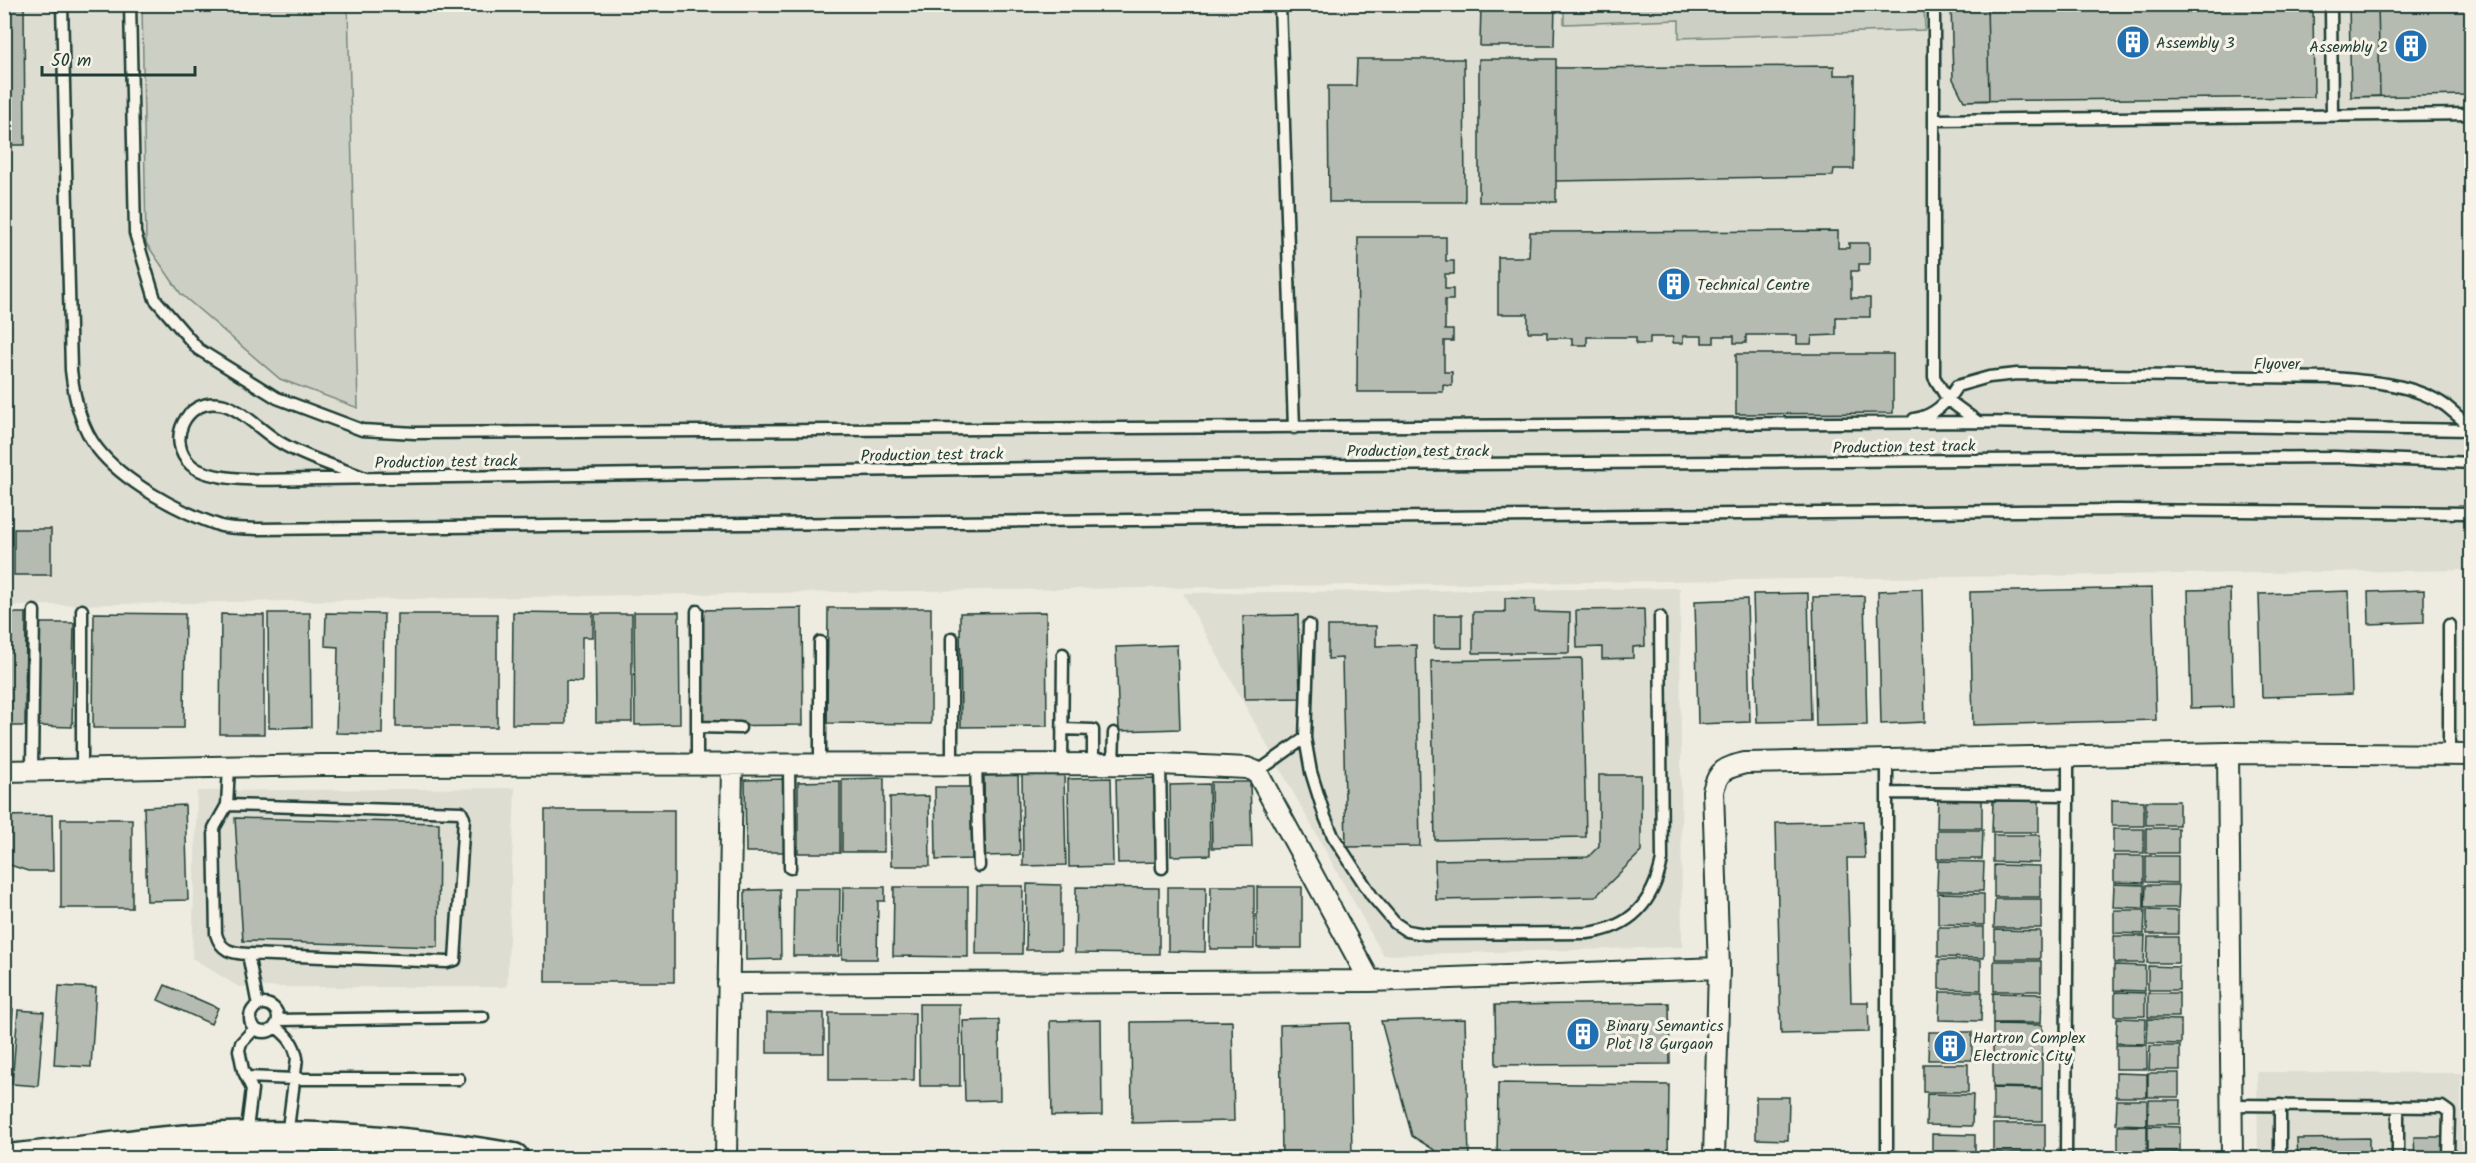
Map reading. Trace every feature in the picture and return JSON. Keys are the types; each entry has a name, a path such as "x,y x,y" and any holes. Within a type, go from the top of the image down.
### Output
{"street":[{"path":"2228,753 2232,1158"},
{"path":"1714,1158 1719,968 1713,792 1717,777 1729,767 1745,763 2228,753 2472,755"},
{"path":"4,771 82,768 732,764 1233,766 1257,772 1370,981"},
{"path":"726,1158 732,764"},
{"path":"728,984 1370,981 1719,968"},
{"path":"17,1158 178,1140 287,1136 345,1137 458,1149 514,1158"}],"lane":[{"path":"62,4 71,370 74,397 83,422 97,448 118,468 146,489 187,513 224,526 258,529 2119,510 2472,513"},
{"path":"130,4 135,233 155,299 198,349 277,398 362,430 415,433 747,432 1978,422 2472,429"},
{"path":"1280,4 1294,428"},
{"path":"1934,4 1934,377 1948,400 1978,422"},
{"path":"2331,4 2332,116"},
{"path":"1935,120 2472,114"},
{"name":"Flyover","path":"1890,423 1924,417 1948,400 1957,386 1989,377 2017,374 2332,378 2375,381 2413,391 2444,405 2472,429"},
{"name":"Production test track","path":"365,478 282,444 237,412 221,404 206,404 194,408 183,418 179,434 182,452 191,465 208,474 235,478 365,478 1112,467 2311,458 2472,463"},
{"path":"82,610 82,768"},
{"path":"32,770 34,611"},
{"path":"697,765 698,611"},
{"path":"1309,625 1305,738 1311,772 1333,836 1371,896 1407,931 1425,934 1587,933 1604,931 1618,925 1640,909 1650,896 1659,876 1662,860 1660,617"},
{"path":"2449,625 2449,755"},
{"path":"952,638 952,764"},
{"path":"820,642 820,765"},
{"path":"1062,764 1063,654"},
{"path":"697,727 740,728"},
{"path":"1062,729 1093,731 1093,765"},
{"path":"1113,765 1114,733"},
{"path":"1257,772 1305,738"},
{"path":"2066,1158 2068,758"},
{"path":"1887,760 1887,1158"},
{"path":"976,764 979,866"},
{"path":"1160,764 1162,868"},
{"path":"789,765 790,868"},
{"path":"227,806 456,810 461,812 464,818 455,960 447,962 248,954 227,951 219,944 216,934 214,828 227,806 229,767"},
{"path":"1888,793 2068,795"},
{"path":"248,954 258,1006"},
{"path":"287,1136 297,1058 295,1047 277,1023 277,1013 272,1007 258,1006 252,1010 250,1017 255,1028 263,1032 270,1031 277,1023 483,1017"},
{"path":"246,1137 252,1096 239,1050 255,1028"},
{"path":"247,1077 459,1079"},
{"path":"2231,1105 2446,1108 2449,1112 2448,1158"},
{"path":"2280,1105 2280,1158"},
{"path":"2398,1106 2398,1158"}],"shaded area":[{"path":"4,5 2471,5 2471,570 698,594 5,606"},
{"path":"142,5 348,5 358,408 280,379 181,294 146,243"},
{"path":"1564,5 1924,5 1925,30 1679,38 1679,20 1564,24"},
{"path":"1680,588 1682,947 1383,955 1183,593"},
{"path":"515,788 507,987 239,987 192,958 197,791"},
{"path":"2257,1072 2461,1073 2461,1158 2258,1158"}],"building":[{"path":"4,4 24,4 25,145 4,145"},
{"path":"1481,4 1555,4 1554,46 1480,46"},
{"name":"Assembly 3","path":"1951,4 2313,4 2314,97 1964,101 1953,79"},
{"path":"1951,4 1987,4 1989,100 1964,101 1953,79"},
{"name":"Assembly 2","path":"2349,4 2472,4 2472,95 2351,97"},
{"path":"2349,4 2378,4 2380,96 2351,97"},
{"path":"1357,59 1464,59 1465,202 1329,202 1328,86 1356,86"},
{"path":"1479,59 1556,59 1556,202 1479,202"},
{"path":"1834,66 1834,75 1855,75 1854,169 1834,169 1833,176 1556,181 1556,68"},
{"name":"Technical Centre","path":"1838,231 1838,248 1849,248 1849,243 1869,243 1869,264 1859,264 1859,271 1851,271 1851,298 1870,298 1870,317 1836,317 1836,335 1812,336 1811,344 1797,344 1797,335 1746,335 1746,343 1734,343 1734,336 1714,336 1714,343 1702,343 1702,336 1683,336 1683,343 1673,343 1673,337 1650,337 1650,344 1636,344 1636,337 1587,337 1587,345 1572,345 1572,338 1547,338 1547,332 1528,332 1528,314 1498,314 1498,257 1529,257 1530,232"},
{"path":"1358,237 1446,237 1446,261 1454,261 1454,274 1445,274 1445,289 1453,289 1453,300 1445,300 1445,330 1453,330 1453,341 1444,341 1444,372 1452,372 1452,386 1443,385 1443,392 1357,392"},
{"path":"1736,354 1893,354 1893,413 1736,414"},
{"path":"14,529 51,529 51,575 14,575"},
{"path":"2152,588 2156,720 1973,725 1970,592"},
{"path":"1922,589 1925,722 1881,724 1878,591"},
{"path":"2230,589 2233,707 2191,708 2188,590"},
{"path":"2424,590 2424,622 2369,624 2368,592"},
{"path":"2349,591 2352,694 2262,697 2259,594"},
{"path":"1808,593 1811,721 1757,722 1753,594"},
{"path":"1864,596 1867,725 1816,726 1813,597"},
{"path":"1505,598 1535,599 1535,612 1570,613 1569,653 1473,653 1473,612 1505,612"},
{"path":"1747,599 1750,722 1698,724 1695,601"},
{"path":"802,608 803,725 703,726 701,610"},
{"path":"828,608 931,608 931,724 827,723"},
{"path":"1644,609 1645,646 1633,647 1633,658 1602,659 1602,647 1577,648 1576,610"},
{"path":"513,612 593,613 593,637 582,637 582,682 566,681 566,724 512,724"},
{"path":"634,612 679,612 680,724 635,725"},
{"path":"1046,612 1047,726 961,727 960,613"},
{"path":"4,613 26,613 25,726 4,726"},
{"path":"94,613 185,614 184,728 93,728"},
{"path":"268,613 310,613 311,727 269,728"},
{"path":"326,613 384,614 382,734 336,733 338,647 325,646"},
{"path":"221,614 264,615 264,734 220,734"},
{"path":"397,614 497,614 497,727 396,727"},
{"path":"595,614 632,614 632,722 596,722"},
{"path":"1298,615 1300,698 1245,699 1243,616"},
{"path":"1434,615 1462,615 1462,648 1434,648"},
{"path":"40,623 74,623 72,727 37,726"},
{"path":"1328,626 1376,626 1376,646 1416,645 1420,846 1346,847 1342,658 1328,659"},
{"path":"1177,645 1180,729 1119,731 1116,647"},
{"path":"1582,658 1586,837 1435,840 1431,661"},
{"path":"1018,775 1020,855 985,856 984,776"},
{"path":"1022,775 1064,775 1066,865 1023,866"},
{"path":"1599,775 1641,775 1641,852 1595,897 1436,900 1435,860 1588,857 1599,846"},
{"path":"884,778 884,852 842,852 842,779"},
{"path":"1111,778 1113,866 1069,867 1068,779"},
{"path":"1158,778 1160,862 1118,863 1116,779"},
{"path":"784,779 785,852 746,852 745,780"},
{"path":"840,781 840,853 798,853 798,782"},
{"path":"1211,782 1250,782 1252,847 1212,848"},
{"path":"1209,784 1210,855 1171,856 1170,785"},
{"path":"935,787 971,787 972,859 936,860"},
{"path":"929,796 930,866 891,866 890,797"},
{"path":"1938,796 1982,796 1982,828 1937,828"},
{"path":"2112,800 2144,801 2144,826 2112,826"},
{"path":"1993,801 2039,801 2039,832 1992,832"},
{"path":"2146,801 2179,801 2179,825 2146,825"},
{"path":"185,805 188,900 147,901 144,807"},
{"path":"545,810 674,810 674,982 545,982"},
{"path":"52,815 53,871 28,871 4,863 4,816"},
{"path":"235,818 439,823 438,947 243,941"},
{"path":"61,819 132,819 132,908 61,908"},
{"path":"1863,821 1865,858 1847,858 1851,1002 1868,1002 1869,1032 1781,1034 1776,823"},
{"path":"2146,828 2178,828 2178,853 2146,853"},
{"path":"2113,829 2144,829 2144,853 2113,853"},
{"path":"1937,830 1983,830 1982,859 1937,859"},
{"path":"1993,835 2040,835 2039,863 1993,862"},
{"path":"2114,856 2144,856 2144,883 2114,882"},
{"path":"2146,856 2178,856 2178,883 2146,882"},
{"path":"1938,861 1984,862 1983,891 1937,891"},
{"path":"1994,865 2040,866 2040,897 1994,897"},
{"path":"1027,884 1061,885 1061,950 1026,950"},
{"path":"2114,884 2144,885 2144,908 2113,907"},
{"path":"2146,885 2179,885 2178,908 2145,908"},
{"path":"977,886 1023,886 1022,954 976,954"},
{"path":"1211,886 1254,886 1254,949 1210,949"},
{"path":"843,887 885,887 885,901 878,901 877,959 842,959"},
{"path":"894,887 968,887 968,957 893,956"},
{"path":"1076,887 1159,888 1159,954 1075,953"},
{"path":"1168,887 1206,887 1205,952 1168,951"},
{"path":"1257,887 1302,887 1302,948 1257,948"},
{"path":"794,888 840,888 839,956 793,956"},
{"path":"780,889 781,959 746,960 745,890"},
{"path":"1938,893 1984,894 1984,925 1938,924"},
{"path":"1995,899 2041,899 2041,928 1994,928"},
{"path":"2114,910 2145,910 2144,934 2114,933"},
{"path":"2147,910 2178,911 2178,934 2147,934"},
{"path":"1938,927 1984,927 1984,958 1938,957"},
{"path":"1995,930 2040,931 2040,959 1995,959"},
{"path":"2114,936 2145,936 2144,963 2114,963"},
{"path":"2148,937 2178,937 2178,963 2147,963"},
{"path":"1939,960 1981,960 1981,990 1939,989"},
{"path":"1994,961 2041,961 2041,991 1994,991"},
{"path":"2114,965 2145,966 2145,991 2114,990"},
{"path":"2148,966 2179,967 2179,990 2148,990"},
{"path":"165,985 218,1008 211,1024 158,1000"},
{"path":"59,986 96,988 91,1067 54,1065"},
{"path":"1940,992 1982,992 1981,1021 1939,1020"},
{"path":"2115,992 2145,993 2145,1016 2115,1016"},
{"path":"1993,993 2042,994 2041,1023 1993,1023"},
{"path":"2148,993 2179,993 2179,1017 2148,1017"},
{"name":"Binary Semantics Plot 18 Gurgaon","path":"1669,1003 1670,1064 1496,1065 1495,1005"},
{"path":"919,1004 960,1004 960,1086 920,1086"},
{"path":"4,1009 13,1009 8,1082 4,1082"},
{"path":"18,1010 44,1012 38,1086 12,1084"},
{"path":"767,1013 824,1013 824,1053 767,1053"},
{"path":"829,1013 915,1013 914,1080 829,1080"},
{"path":"2117,1018 2146,1019 2145,1044 2116,1043"},
{"path":"1465,1019 1469,1158 1447,1158 1412,1136 1381,1021"},
{"path":"2148,1019 2181,1020 2181,1044 2147,1043"},
{"path":"999,1020 1000,1100 965,1101 963,1021"},
{"path":"1101,1020 1102,1115 1052,1116 1050,1021"},
{"path":"1232,1021 1234,1121 1132,1123 1131,1022"},
{"path":"1350,1023 1352,1158 1282,1158 1280,1025"},
{"path":"1993,1024 2042,1025 2042,1056 1993,1056"},
{"name":"Hartron Complex Electronic City","path":"1929,1032 1972,1032 1972,1060 1928,1060"},
{"path":"2116,1045 2147,1045 2147,1069 2116,1069"},
{"path":"2150,1046 2180,1046 2180,1070 2149,1070"},
{"path":"1993,1058 2042,1059 2042,1088 1993,1087"},
{"path":"1923,1064 1968,1064 1968,1092 1923,1092"},
{"path":"2116,1073 2147,1074 2147,1097 2116,1097"},
{"path":"2148,1073 2179,1073 2179,1097 2148,1097"},
{"path":"1498,1083 1669,1085 1668,1158 1497,1158"},
{"path":"1993,1088 2042,1089 2042,1121 1993,1120"},
{"path":"1927,1094 1973,1095 1972,1126 1926,1125"},
{"path":"1756,1097 1789,1097 1788,1140 1756,1139"},
{"path":"2117,1100 2147,1100 2147,1125 2116,1124"},
{"path":"2149,1100 2181,1100 2180,1124 2148,1124"},
{"path":"1993,1124 2045,1124 2045,1153 1993,1153"},
{"path":"2118,1126 2147,1126 2147,1152 2118,1152"},
{"path":"2148,1126 2180,1127 2180,1151 2148,1151"},
{"path":"1932,1134 1975,1135 1975,1158 1932,1158"},
{"path":"2414,1137 2442,1137 2443,1158 2415,1158"},
{"path":"2369,1138 2369,1158 2298,1158 2297,1139"},
{"path":"2149,1153 2181,1153 2181,1158 2149,1158"},
{"path":"2118,1154 2148,1154 2148,1158 2118,1158"}],"place":[{"name":"Assembly 3","path":"2133,42"},
{"name":"Assembly 2","path":"2411,46"},
{"name":"Technical Centre","path":"1674,284"},
{"name":"Binary Semantics Plot 18 Gurgaon","path":"1583,1034"},
{"name":"Hartron Complex Electronic City","path":"1950,1046"}]}
